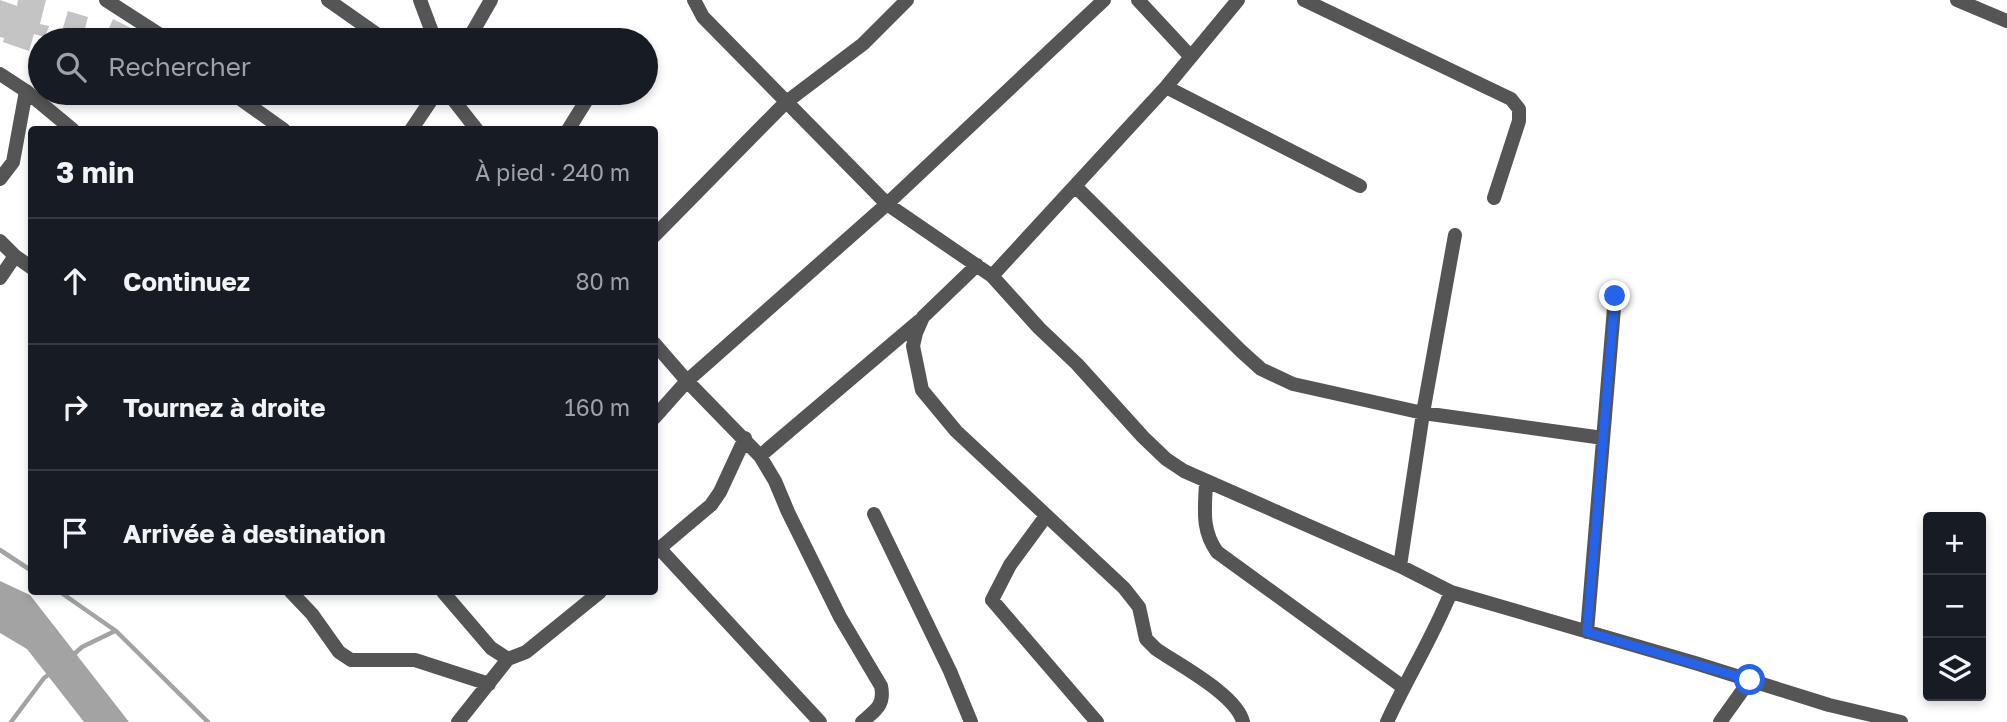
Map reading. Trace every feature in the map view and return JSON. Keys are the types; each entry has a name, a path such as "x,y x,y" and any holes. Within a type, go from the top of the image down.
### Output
{"street":[{"path":"106,0 149,28"},
{"path":"328,0 368,28"},
{"path":"420,0 430,28"},
{"path":"475,28 491,0"},
{"path":"694,0 703,17 887,204 992,276 1039,328 1077,363 1143,437 1166,459 1184,471 1400,566 1451,592 1829,705 1901,722"},
{"path":"658,232 785,103 863,44 907,0"},
{"path":"658,414 687,381 887,204 1104,0"},
{"path":"1138,0 1191,57"},
{"path":"992,276 1166,87 1238,0"},
{"path":"1304,0 1511,99 1519,108 1519,121 1494,198"},
{"path":"1957,0 2007,21"},
{"path":"0,74 26,91 13,162 0,179"},
{"path":"1166,87 1360,186"},
{"path":"43,105 69,126"},
{"path":"249,105 278,126"},
{"path":"414,126 428,105"},
{"path":"457,105 474,126"},
{"path":"571,126 584,105"},
{"path":"1075,186 1261,369 1293,384 1423,413 1603,438"},
{"path":"1400,566 1423,413 1455,235"},
{"path":"0,241 28,265"},
{"path":"0,278 15,256"},
{"path":"760,456 923,317 977,265"},
{"path":"1587,632 1615,296"},
{"path":"923,317 913,345 922,390 956,431 1124,588 1139,607 1146,639 1156,649 1228,698 1241,713 1243,722"},
{"path":"658,348 687,381 745,438 775,481 840,617 881,686 883,697 880,708 862,722"},
{"path":"658,550 711,505 720,492 745,438"},
{"path":"1206,482 1205,528 1208,539 1217,552 1403,687"},
{"path":"874,514 950,671 971,722"},
{"path":"1046,516 1010,565 992,600 1097,722"},
{"path":"658,552 820,722"},
{"path":"1387,722 1440,620 1451,592"},
{"path":"294,595 312,614 339,652 351,660 415,660 489,684"},
{"path":"446,595 491,648 508,659"},
{"path":"458,722 508,659 526,652 596,595"},
{"path":"1720,722 1750,680"}],"shaded area":[{"path":"0,581 30,595 129,722 84,722 27,649 0,633"}],"building":[{"path":"0,0 17,6 18,0 46,0 40,24 49,26 28,28 28,51 3,42 4,38 0,37"},
{"path":"68,11 88,17 85,28 63,28"},
{"path":"113,19 131,28 109,28"}],"waterway":[{"path":"0,550 28,568"},
{"path":"64,595 116,631 208,722"},
{"path":"72,656 82,647 115,631"},
{"path":"11,722 44,678 51,673"}],"route":[{"path":"1615,296 1587,632 1750,680"}]}
